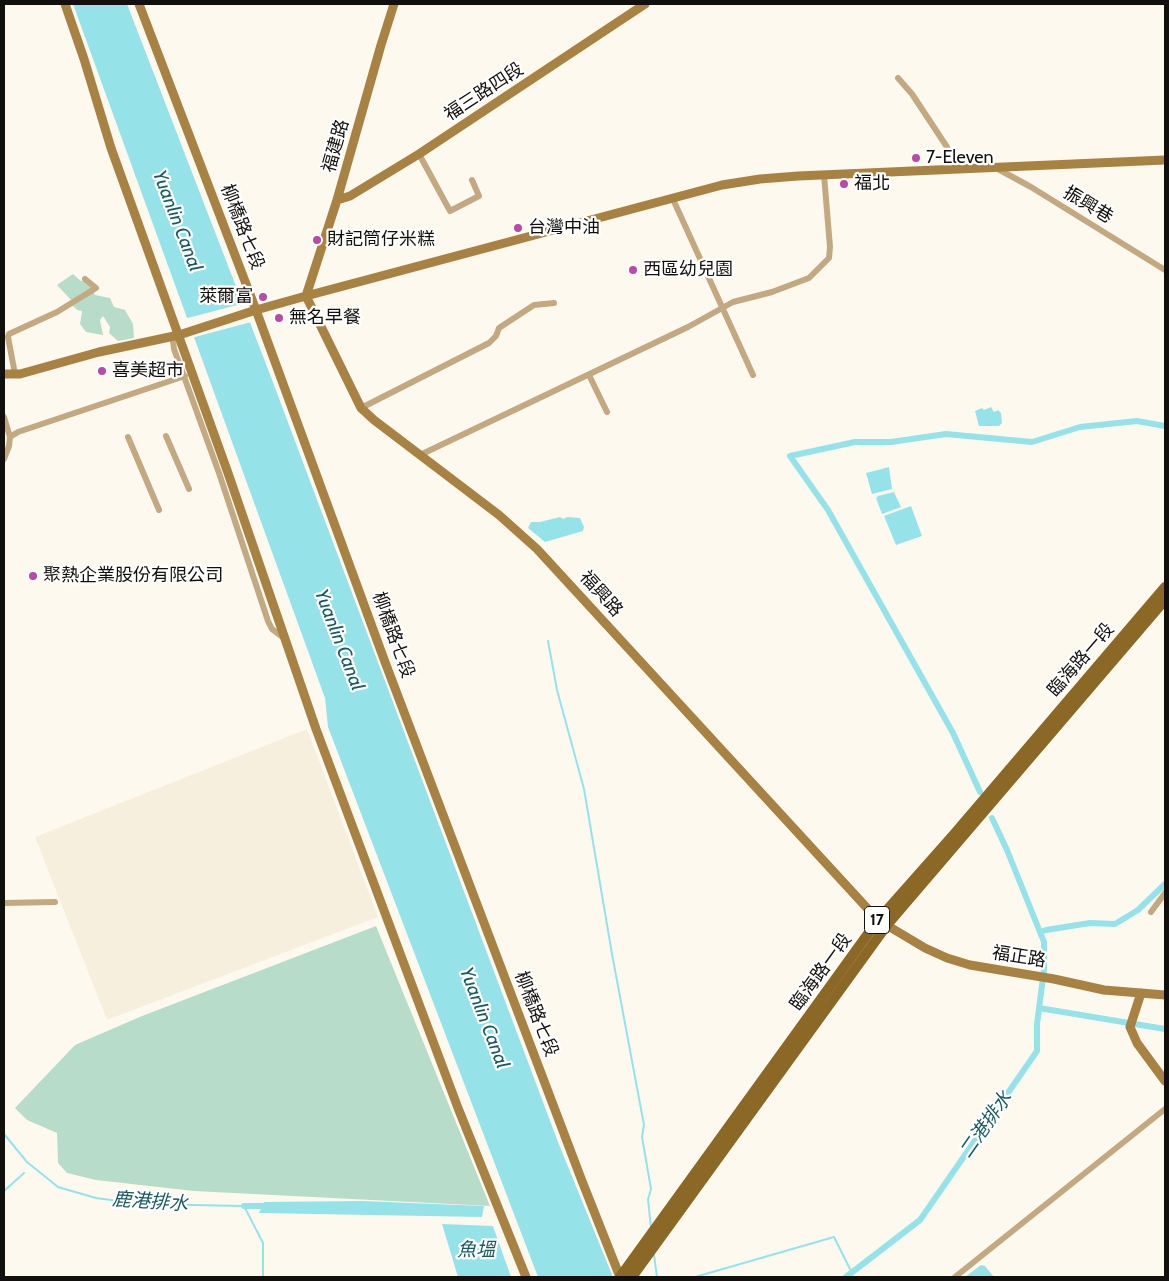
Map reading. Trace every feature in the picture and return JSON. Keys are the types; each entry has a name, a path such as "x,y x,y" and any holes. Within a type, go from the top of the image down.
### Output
{"main road":[{"name":"臨海路一段","path":"620,1277 882,923 1165,587"},
{"name":"臨海路一段","path":"632,1277 882,923 1165,600"}],"street":[{"path":"65,4 112,148 228,472 320,738 458,1108 526,1277"},
{"name":"柳橋路七段","path":"139,4 252,311 620,1277"},
{"name":"福建路","path":"306,296 338,200 381,44 394,4"},
{"name":"福三路四段","path":"338,200 350,196 419,154 645,4"},
{"path":"898,78 912,94 947,147 954,170"},
{"path":"419,154 450,211 479,196 472,180"},
{"path":"4,374 15,374 99,352 179,335 252,311 306,296 722,185 760,179 824,175 1165,160"},
{"name":"振興巷","path":"995,167 1031,187 1165,270"},
{"path":"420,455 688,327 733,302 772,292 809,278 829,258 830,247 824,175"},
{"path":"672,197 753,375"},
{"path":"15,374 8,338 10,334 57,312 96,288 85,279"},
{"name":"福興路","path":"306,296 361,408 374,420 499,515 537,549 882,923"},
{"path":"361,408 489,343 496,336 499,328 534,305 554,303"},
{"path":"179,335 173,341 174,349 220,476 268,621 272,628 284,638"},
{"path":"589,375 607,412"},
{"path":"10,437 18,432 185,376"},
{"path":"4,417 10,437 4,459"},
{"path":"166,436 189,489"},
{"path":"128,437 159,510"},
{"path":"1151,912 1165,893"},
{"path":"4,903 55,902"},
{"name":"福正路","path":"882,923 924,948 946,958 970,965 1048,978 1104,990 1165,995"},
{"path":"1141,993 1130,1027 1137,1043 1165,1081"},
{"path":"955,1277 1165,1109"}],"shaded area":[{"path":"307,729 378,917 107,1020 35,837"}],"green space":[{"path":"73,274 81,281 89,280 95,295 110,298 114,307 125,310 133,324 134,338 118,341 109,333 110,327 103,316 100,320 103,335 86,332 80,324 82,311 77,310 69,302 71,300 57,285"},
{"path":"376,926 490,1206 194,1191 96,1180 67,1173 58,1163 57,1133 27,1120 15,1108 75,1045 142,1016"}],"water":[{"name":"Yuanlin Canal","path":"73,4 127,4 271,377 558,1142 613,1277 538,1277 328,727 325,698"},
{"path":"991,407 994,412 998,410 1001,413 1002,423 999,426 979,426 975,411"},
{"path":"889,467 892,489 872,494 866,473"},
{"path":"894,492 901,507 882,514 876,498"},
{"path":"911,506 922,536 896,545 884,516"},
{"path":"560,517 563,519 567,517 580,518 584,527 583,531 545,542 528,528 531,522 540,522"},
{"path":"363,1201 484,1206 482,1217 259,1213 264,1202"},
{"name":"魚塭","path":"442,1224 493,1226 511,1277 458,1277"},
{"path":"981,1265 985,1266 994,1277 965,1277"}],"pier":[{"path":"245,303 251,322 191,338 184,319"}],"waterway":[{"path":"980,792 953,733 828,510 790,456 855,442 891,442 946,434 1032,442 1080,427 1137,421 1165,426"},
{"path":"548,641 557,690 584,789 644,1125 642,1137 651,1189 648,1199 651,1228"},
{"name":"二港排水","path":"846,1277 920,1220 1037,1051 1037,1024 1044,970 1044,942 992,818"},
{"path":"1040,932 1090,923 1115,924 1138,910 1165,884"},
{"path":"1039,1008 1165,1029"},
{"name":"鹿港排水","path":"4,1134 27,1162 58,1187 96,1198 141,1204 244,1206 263,1243 263,1277"},
{"path":"4,1191 24,1173"},
{"path":"244,1206 270,1206"},
{"path":"695,1277 834,1237 852,1273"},
{"path":"654,1255 657,1277"}],"place":[{"name":"7-Eleven","path":"916,158"},
{"name":"福北","path":"844,184"},
{"name":"台灣中油","path":"518,228"},
{"name":"財記筒仔米糕","path":"317,240"},
{"name":"西區幼兒園","path":"633,270"},
{"name":"萊爾富","path":"263,297"},
{"name":"無名早餐","path":"279,318"},
{"name":"喜美超市","path":"102,371"},
{"name":"聚熱企業股份有限公司","path":"33,576"}]}
